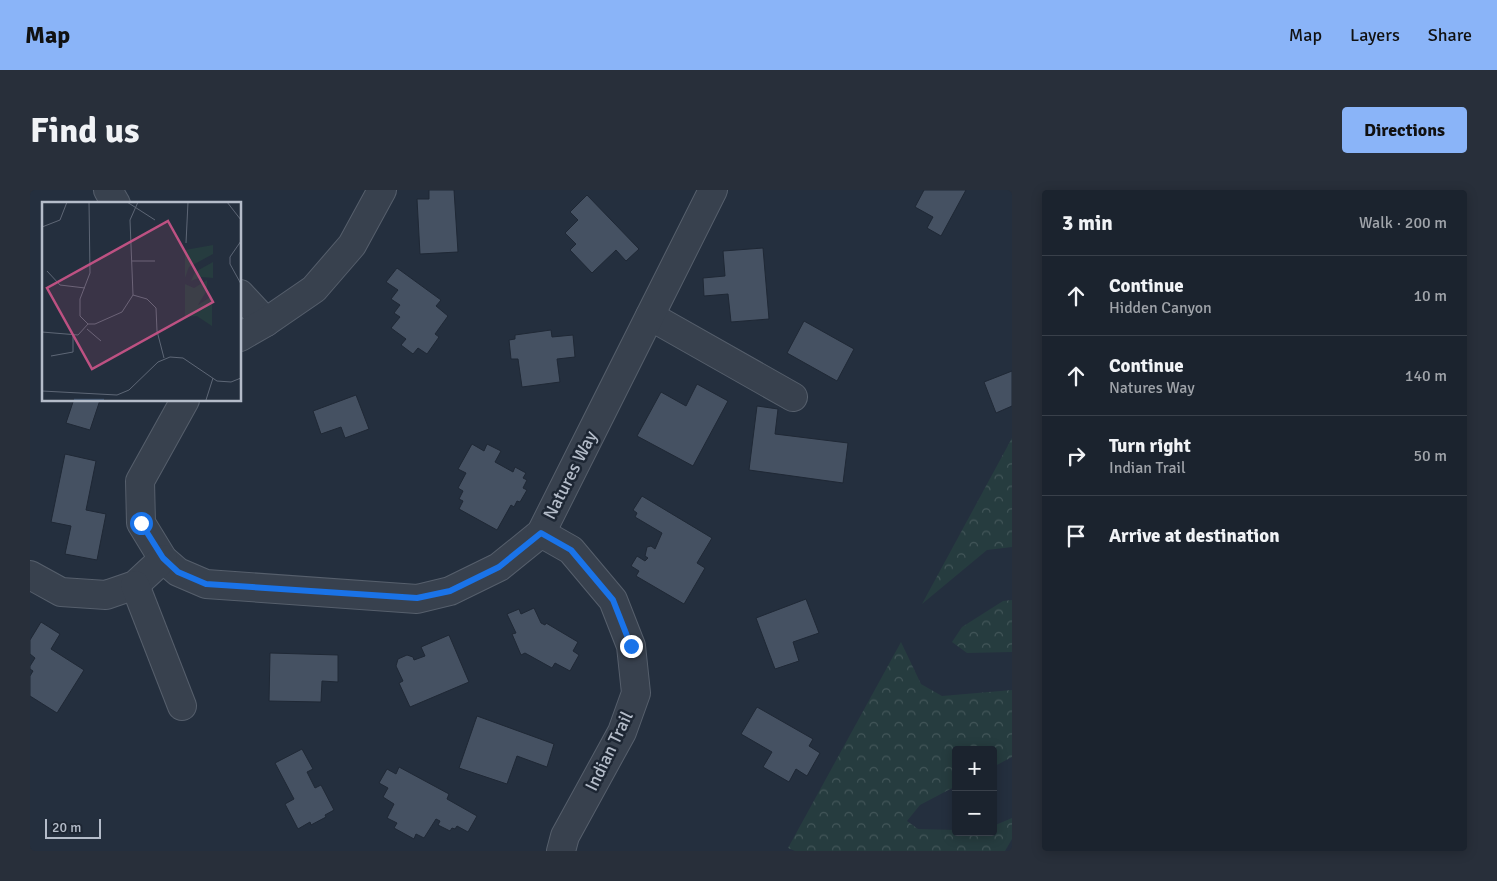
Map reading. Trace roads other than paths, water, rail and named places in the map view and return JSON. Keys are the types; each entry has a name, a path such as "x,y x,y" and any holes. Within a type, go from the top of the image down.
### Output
{"street":[{"path":"108,190 115,202"},
{"path":"241,336 266,322 314,288 352,245 382,190"},
{"name":"Natures Way","path":"184,401 140,481 141,523 163,558 178,572 206,584 417,598 450,591 499,567 541,533 713,190"},
{"path":"241,295 266,322"},
{"path":"650,316 793,397"},
{"name":"Indian Trail","path":"541,533 571,550 613,600 631,646 636,693 622,732 565,836 562,851"},
{"path":"30,575 61,592 106,595 135,585 163,558"},
{"path":"135,585 182,706"}]}
